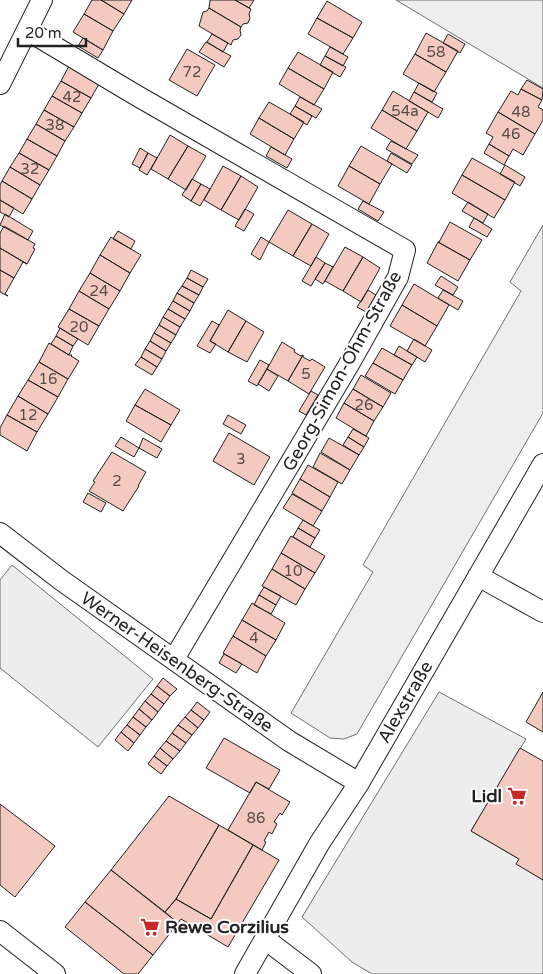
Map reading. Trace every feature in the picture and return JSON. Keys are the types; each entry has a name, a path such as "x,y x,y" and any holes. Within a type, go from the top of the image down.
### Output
{"street":[{"path":"0,84 42,0"},
{"name":"Georg-Simon-Ohm-Straße","path":"27,30 405,250 398,277 348,366 174,659"},
{"name":"Alexstraße","path":"245,974 319,844 359,782 543,464"},
{"name":"Werner-Heisenberg-Straße","path":"0,533 61,580 289,741 359,782"},
{"path":"478,576 543,612"},
{"path":"0,931 55,974"},
{"path":"265,939 310,974"}],"shaded area":[{"path":"396,0 543,0 543,88"},
{"path":"543,225 543,413 357,734 344,739 330,738 291,713 373,572 363,565 521,291 510,282"},
{"path":"12,565 153,679 98,747 0,668 0,580"},
{"path":"439,692 526,739 471,831 519,859 517,864 543,880 543,974 372,974 352,962 302,917"}],"building":[{"path":"92,0 101,0 124,14 113,31 84,14"},
{"path":"101,0 132,0 124,14"},
{"path":"210,0 235,0 251,9 248,23 243,24 241,27 209,8"},
{"path":"235,0 254,0 249,8"},
{"path":"327,1 362,22 353,38 317,18"},
{"path":"209,8 241,27 241,35 238,39 233,40 231,45 199,26 203,12"},
{"path":"84,14 113,31 103,50 73,32"},
{"path":"317,18 353,38 343,54 308,34"},
{"path":"426,33 458,51 446,72 415,54"},
{"path":"212,34 228,43 223,52 207,42"},
{"path":"448,34 465,44 460,53 443,43"},
{"path":"83,38 103,50 98,58 78,46"},
{"path":"206,42 231,56 224,67 199,52"},
{"path":"330,47 348,57 343,66 325,56"},
{"path":"187,49 215,65 197,96 169,80"},
{"path":"298,52 333,72 324,89 288,68"},
{"path":"415,54 446,72 434,92 403,74"},
{"path":"325,56 346,67 340,77 320,65"},
{"path":"69,66 99,84 91,98 61,81"},
{"path":"288,68 324,89 314,105 279,84"},
{"path":"527,80 543,89 542,100 521,89"},
{"path":"61,81 91,98 82,113 52,96"},
{"path":"419,83 437,93 432,102 414,92"},
{"path":"521,89 542,100 538,107 543,110 543,120 535,134 498,112 511,91 518,95"},
{"path":"393,91 428,112 417,131 382,110"},
{"path":"414,92 443,109 438,118 409,101"},
{"path":"52,96 82,113 74,127 44,110"},
{"path":"300,97 322,109 316,118 295,106"},
{"path":"269,102 304,122 294,139 259,118"},
{"path":"295,106 312,116 307,125 290,114"},
{"path":"44,110 74,127 65,141 36,124"},
{"path":"382,110 417,131 406,149 371,128"},
{"path":"498,112 535,134 523,155 513,149 509,156 489,144 493,137 486,133"},
{"path":"259,118 294,139 285,155 250,134"},
{"path":"36,124 65,141 57,156 27,139"},
{"path":"170,135 188,146 168,179 151,169"},
{"path":"27,139 57,156 49,170 19,153"},
{"path":"391,141 418,155 412,164 386,149"},
{"path":"489,144 509,156 504,165 484,153"},
{"path":"188,146 206,156 186,190 168,179"},
{"path":"361,146 392,164 380,184 349,166"},
{"path":"271,147 292,159 287,168 266,156"},
{"path":"140,148 148,153 140,168 132,164"},
{"path":"19,153 49,170 40,185 10,167"},
{"path":"148,153 157,158 147,175 139,170"},
{"path":"391,153 412,165 407,173 387,161"},
{"path":"472,158 515,182 505,200 462,175"},
{"path":"505,165 525,177 520,186 500,174"},
{"path":"223,166 241,176 221,210 204,200"},
{"path":"349,166 380,184 369,204 338,186"},
{"path":"10,167 40,185 32,199 2,181"},
{"path":"462,175 505,200 494,218 452,193"},
{"path":"241,176 258,187 239,220 221,210"},
{"path":"192,179 201,184 191,201 182,195"},
{"path":"2,181 32,199 23,214 0,200 0,185"},
{"path":"201,184 210,189 200,206 191,201"},
{"path":"0,200 14,208 9,217 0,212"},
{"path":"363,201 384,212 378,221 358,209"},
{"path":"468,202 488,214 483,223 462,211"},
{"path":"245,209 254,214 244,231 235,226"},
{"path":"288,210 312,224 293,256 269,242"},
{"path":"5,214 33,231 28,240 0,225"},
{"path":"474,218 492,229 487,237 469,227"},
{"path":"450,222 482,240 470,260 438,242"},
{"path":"312,224 329,234 311,266 293,256"},
{"path":"4,226 35,244 33,248 35,249 27,264 0,248 0,233"},
{"path":"118,231 135,241 131,249 113,239"},
{"path":"111,237 141,255 130,273 100,255"},
{"path":"261,237 269,242 260,260 251,254"},
{"path":"438,242 470,260 458,281 427,263"},
{"path":"345,247 363,257 343,291 325,281"},
{"path":"0,248 27,264 23,262 14,278 0,270"},
{"path":"100,255 130,273 120,291 90,273"},
{"path":"316,257 325,263 311,286 302,281"},
{"path":"363,257 380,268 361,302 343,291"},
{"path":"325,263 333,267 323,284 315,279"},
{"path":"0,270 14,278 5,294 8,296 0,292"},
{"path":"191,270 208,279 203,287 187,278"},
{"path":"90,273 120,291 109,309 79,291"},
{"path":"441,276 458,287 453,295 435,285"},
{"path":"187,278 203,287 199,295 182,286"},
{"path":"414,284 449,305 437,326 402,305"},
{"path":"182,286 199,295 194,303 177,293"},
{"path":"368,290 376,295 366,312 357,307"},
{"path":"443,290 463,301 458,310 438,298"},
{"path":"79,291 109,309 99,326 69,309"},
{"path":"177,293 194,303 190,311 173,301"},
{"path":"173,301 190,311 185,319 168,309"},
{"path":"402,305 437,326 425,346 390,326"},
{"path":"69,309 99,326 88,345 58,327"},
{"path":"168,309 185,319 180,327 163,317"},
{"path":"228,310 246,321 228,352 210,341"},
{"path":"163,317 180,327 176,335 159,325"},
{"path":"212,321 219,325 210,341 216,344 210,353 197,346"},
{"path":"246,321 264,332 247,362 228,352"},
{"path":"159,325 176,335 171,343 154,333"},
{"path":"60,328 78,339 73,346 56,336"},
{"path":"154,333 171,343 166,351 150,341"},
{"path":"56,336 73,346 69,355 51,344"},
{"path":"414,339 432,350 425,362 407,351"},
{"path":"150,341 166,351 162,359 145,349"},
{"path":"282,342 295,350 294,352 301,356 303,355 288,381 267,369"},
{"path":"49,343 72,355 79,361 68,379 39,362"},
{"path":"399,346 417,357 412,365 394,355"},
{"path":"382,348 412,365 403,380 373,363"},
{"path":"145,349 162,359 157,367 141,357"},
{"path":"303,355 303,357 310,361 312,359 325,367 309,394 288,381"},
{"path":"141,357 157,367 152,375 135,365"},
{"path":"260,360 269,365 257,386 248,381"},
{"path":"39,362 68,379 58,397 28,380"},
{"path":"373,363 403,380 395,394 365,376"},
{"path":"267,369 278,376 269,391 258,384"},
{"path":"361,375 391,393 383,407 353,389"},
{"path":"28,380 58,397 48,414 18,396"},
{"path":"145,389 180,410 171,425 135,405"},
{"path":"353,389 383,407 374,421 344,403"},
{"path":"311,391 318,395 306,415 299,411"},
{"path":"18,396 48,414 37,432 7,415"},
{"path":"344,403 374,421 366,436 336,418"},
{"path":"135,405 171,425 161,442 126,421"},
{"path":"7,415 37,432 27,451 0,435 0,428"},
{"path":"228,415 246,425 241,434 223,424"},
{"path":"353,429 369,438 364,447 348,437"},
{"path":"229,433 270,457 254,485 213,461"},
{"path":"121,437 139,448 134,457 115,446"},
{"path":"348,437 364,447 359,455 343,445"},
{"path":"143,438 162,449 157,458 139,448"},
{"path":"329,438 359,455 350,470 321,452"},
{"path":"112,452 146,472 123,511 89,491 95,482 93,481"},
{"path":"320,453 350,470 342,484 313,467"},
{"path":"308,465 338,482 330,497 300,479"},
{"path":"300,479 330,497 322,511 292,493"},
{"path":"88,493 106,503 101,512 83,502"},
{"path":"292,494 322,511 313,526 283,508"},
{"path":"303,520 320,530 315,538 298,528"},
{"path":"298,528 315,538 310,547 293,537"},
{"path":"291,536 325,556 315,573 281,553"},
{"path":"281,553 315,573 305,589 272,569"},
{"path":"272,569 305,589 296,605 262,586"},
{"path":"264,587 281,596 276,605 259,595"},
{"path":"259,595 276,605 271,614 254,605"},
{"path":"252,603 285,623 276,640 242,620"},
{"path":"242,620 276,640 266,656 233,636"},
{"path":"233,636 266,656 257,673 223,653"},
{"path":"224,654 242,664 236,673 219,663"},
{"path":"163,678 177,689 170,696 157,686"},
{"path":"157,686 170,696 164,704 151,694"},
{"path":"543,692 543,732 526,722"},
{"path":"151,694 164,704 158,712 145,701"},
{"path":"145,701 158,712 152,720 139,709"},
{"path":"197,702 210,712 204,720 191,710"},
{"path":"139,709 152,720 146,727 133,717"},
{"path":"191,710 204,720 198,728 185,717"},
{"path":"133,717 146,727 140,735 127,725"},
{"path":"185,717 198,728 192,735 178,725"},
{"path":"127,725 140,735 134,743 121,732"},
{"path":"178,725 192,735 186,743 172,733"},
{"path":"121,732 134,743 128,751 115,740"},
{"path":"172,733 186,743 180,751 166,741"},
{"path":"224,738 280,770 269,789 256,782 250,793 206,768"},
{"path":"166,741 180,751 173,759 160,748"},
{"path":"160,748 173,759 167,766 154,756"},
{"name":"Lidl","path":"520,748 543,761 543,880 516,864 519,859 471,831"},
{"path":"154,756 167,766 161,774 148,764"},
{"path":"256,782 290,802 282,815 280,813 274,822 277,824 272,834 269,832 262,850 228,830"},
{"path":"169,796 219,825 176,899 165,912 111,870"},
{"path":"0,804 55,846 15,897 0,885"},
{"path":"219,825 253,845 211,919 176,899"},
{"path":"253,845 279,860 228,947 181,919 178,923 165,912 176,899 211,919"},
{"path":"111,870 178,923 153,955 85,902"},
{"path":"85,902 153,955 138,974 124,974 65,927"}],"place":[{"name":"Lidl","path":"517,796"},
{"name":"Rewe Corzilius","path":"150,927"}]}
